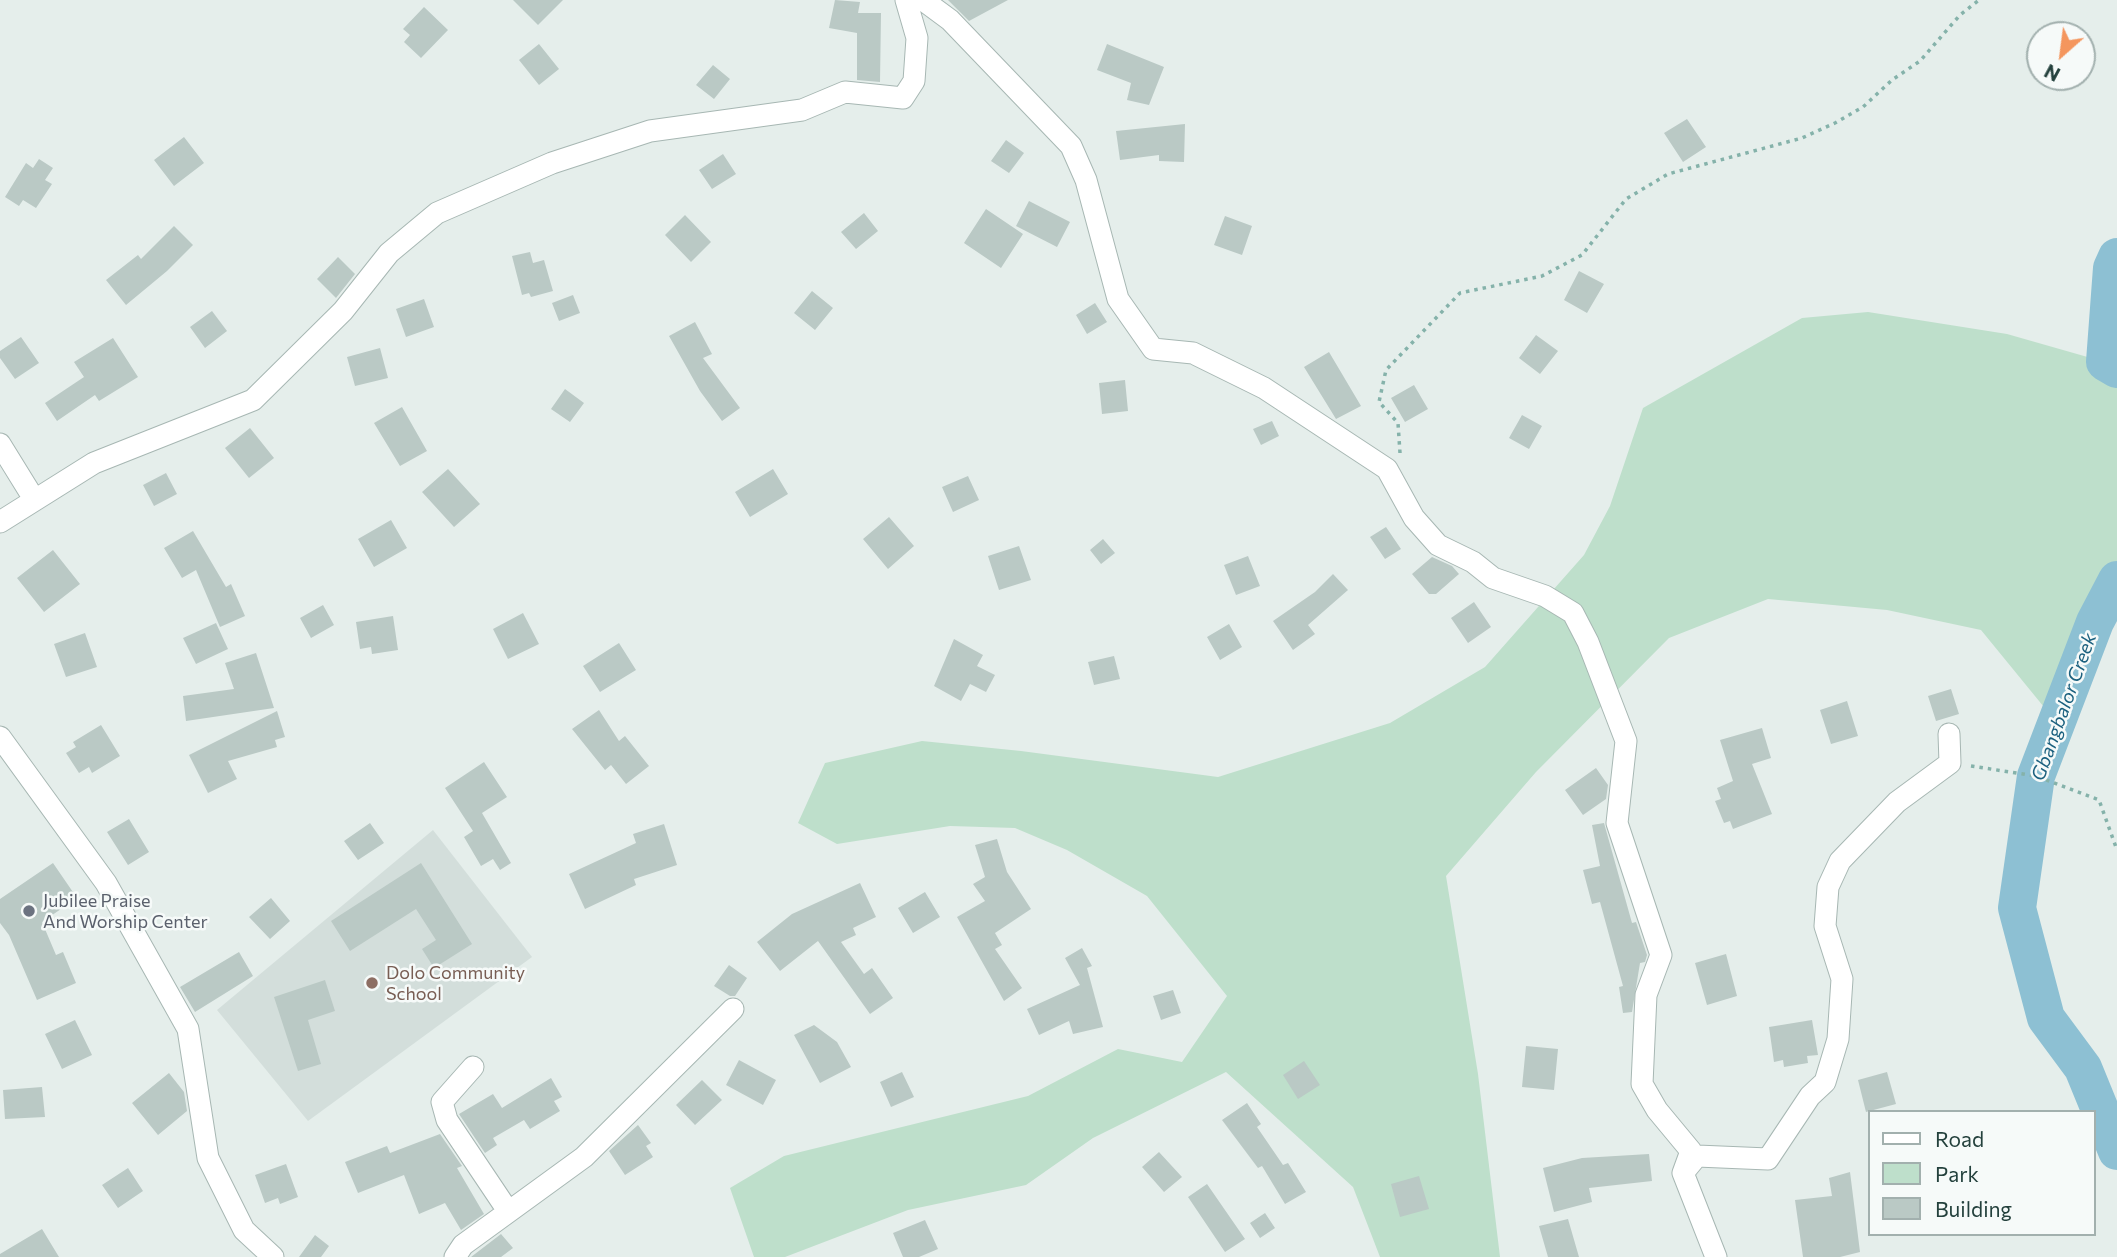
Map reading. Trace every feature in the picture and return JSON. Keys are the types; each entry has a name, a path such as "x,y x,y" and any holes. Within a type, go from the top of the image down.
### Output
{"street":[{"path":"0,522 94,463 253,400 343,311 388,253 437,213 552,163 650,131 803,110 845,92 903,99 914,81 917,38 906,0"},
{"path":"923,0 950,20 1071,146 1086,180 1118,299 1153,349 1193,353 1264,388 1387,469 1413,517 1438,545 1473,562 1493,578 1545,596 1573,613 1588,642 1626,741 1617,823 1661,955 1646,995 1642,1084 1657,1110 1690,1151 1683,1173 1716,1257"},
{"path":"0,444 34,499"},
{"path":"1683,1173 1696,1156 1768,1159 1810,1096 1825,1082 1838,1039 1842,979 1825,926 1828,887 1840,861 1897,802 1950,763 1949,734"},
{"path":"0,737 106,883 188,1029 208,1158 244,1230 273,1257"},
{"path":"455,1257 463,1245 584,1157 733,1009"},
{"path":"473,1067 442,1102 447,1120 508,1211"}],"path":[{"path":"1401,460 1398,423 1379,401 1386,370 1460,293 1542,276 1582,255 1626,199 1668,174 1802,138 1835,123 1863,107 1892,80 1920,61 1960,15 1979,0"},
{"path":"1950,763 2036,776 2099,800 2117,850"}],"shaded area":[{"name":"Dolo Community School","path":"433,830 532,957 308,1121 217,1010"}],"green space":[{"path":"1868,312 2007,334 2105,362 2117,369 2117,580 2095,622 2057,723 1981,630 1887,610 1768,599 1669,638 1536,772 1446,876 1478,1074 1500,1257 1380,1257 1353,1187 1226,1072 1093,1138 1026,1185 908,1210 785,1257 754,1257 730,1188 784,1156 1028,1096 1118,1049 1182,1062 1227,996 1147,896 1067,850 1015,828 950,826 837,844 798,823 825,763 922,741 1218,777 1390,723 1485,667 1584,555 1610,506 1643,408 1802,318"}],"building":[{"path":"513,0 563,0 538,25"},
{"path":"835,0 860,2 858,13 881,13 880,82 857,80 857,33 829,28"},
{"path":"948,0 1008,0 969,21"},
{"path":"424,7 448,30 421,58 404,42 410,35 403,29"},
{"path":"539,44 559,69 539,85 519,60"},
{"path":"1107,44 1164,67 1149,105 1127,100 1131,83 1097,70"},
{"path":"713,65 730,79 714,99 696,85"},
{"path":"1687,119 1706,147 1683,162 1664,133"},
{"path":"1185,124 1184,162 1159,161 1159,155 1120,160 1116,131"},
{"path":"184,137 204,163 174,186 154,160"},
{"path":"1006,140 1024,153 1009,173 991,161"},
{"path":"723,154 736,174 712,189 699,170"},
{"path":"39,159 53,168 45,180 52,184 36,208 23,200 19,206 5,197 26,163 33,168"},
{"path":"1029,201 1070,222 1057,247 1016,226"},
{"path":"986,209 1023,234 1001,268 964,243"},
{"path":"864,213 878,231 856,249 841,232"},
{"path":"685,215 711,242 691,262 665,235"},
{"path":"1225,216 1252,226 1242,255 1214,245"},
{"path":"174,226 193,245 126,305 106,280 138,255 141,259"},
{"path":"530,252 533,263 544,260 553,291 531,297 529,293 522,295 512,256"},
{"path":"338,257 355,274 336,298 317,279"},
{"path":"1579,271 1604,284 1587,313 1564,300"},
{"path":"812,291 833,308 815,330 794,313"},
{"path":"573,295 580,313 559,321 552,303"},
{"path":"424,299 434,327 406,337 396,309"},
{"path":"1095,303 1107,322 1087,334 1076,315"},
{"path":"212,311 227,331 205,348 190,327"},
{"path":"695,322 712,354 703,358 740,408 722,421 700,391 669,336"},
{"path":"1536,335 1558,351 1540,374 1519,358"},
{"path":"21,337 39,363 15,379 0,358 0,351"},
{"path":"113,338 138,377 99,401 95,395 57,421 45,403 84,377 74,362"},
{"path":"380,348 388,378 355,386 347,357"},
{"path":"1329,352 1361,406 1336,419 1304,367"},
{"path":"1125,380 1128,411 1102,414 1099,383"},
{"path":"1414,385 1428,409 1405,422 1391,398"},
{"path":"565,389 584,403 570,422 551,409"},
{"path":"402,407 427,451 400,466 374,423"},
{"path":"1522,415 1542,426 1529,449 1509,438"},
{"path":"1272,421 1279,436 1261,445 1253,429"},
{"path":"250,428 274,458 249,478 225,448"},
{"path":"448,469 480,504 454,527 422,492"},
{"path":"773,469 788,494 750,517 735,492"},
{"path":"166,473 177,494 154,506 143,485"},
{"path":"968,476 979,500 953,512 942,487"},
{"path":"889,517 914,546 888,569 863,539"},
{"path":"391,520 407,548 374,567 358,539"},
{"path":"1386,527 1401,549 1385,559 1370,537"},
{"path":"193,531 226,587 231,584 245,616 220,627 196,570 182,578 164,548"},
{"path":"1103,539 1115,553 1101,564 1090,550"},
{"path":"1019,546 1031,580 999,590 988,556"},
{"path":"53,550 80,584 44,612 17,578"},
{"path":"1248,556 1260,586 1236,595 1224,565"},
{"path":"1432,557 1452,566 1459,574 1436,594 1429,594 1412,574"},
{"path":"1333,574 1348,590 1308,625 1315,634 1293,650 1273,621 1315,592"},
{"path":"1474,602 1491,627 1468,643 1451,618"},
{"path":"323,605 334,625 311,638 300,618"},
{"path":"523,613 539,644 508,659 493,629"},
{"path":"393,616 398,650 372,654 371,647 360,649 356,622"},
{"path":"216,623 228,649 196,664 183,638"},
{"path":"1229,624 1242,647 1220,660 1207,637"},
{"path":"85,633 97,667 66,677 54,644"},
{"path":"954,639 983,655 977,666 995,675 986,692 970,684 961,701 934,686"},
{"path":"619,643 636,670 600,692 583,666"},
{"path":"256,653 274,708 186,721 183,696 234,689 225,663"},
{"path":"1114,656 1120,679 1094,685 1088,662"},
{"path":"1951,689 1959,714 1936,721 1928,696"},
{"path":"1847,701 1858,736 1831,744 1820,710"},
{"path":"599,710 619,741 625,736 649,766 626,784 611,765 605,770 572,729"},
{"path":"277,711 285,737 275,740 277,747 228,761 237,779 208,793 189,755"},
{"path":"101,725 120,756 92,773 89,767 79,773 66,753 76,747 73,742"},
{"path":"1762,728 1771,758 1752,764 1772,814 1733,829 1730,821 1724,823 1715,801 1721,799 1717,788 1733,781 1720,740"},
{"path":"484,762 507,797 482,813 511,863 500,870 493,859 481,866 464,837 473,831 445,788"},
{"path":"1596,768 1608,785 1606,799 1583,815 1565,790"},
{"path":"129,819 149,852 128,865 107,832"},
{"path":"370,823 384,843 358,860 344,841"},
{"path":"1604,823 1632,923 1636,922 1647,955 1645,962 1640,963 1632,1012 1623,1013 1619,987 1623,986 1600,902 1592,904 1583,870 1600,866 1592,825"},
{"path":"664,824 677,865 634,879 636,885 585,909 569,874 636,843 633,834"},
{"path":"997,839 1007,872 1031,909 995,933 1002,945 995,949 1022,988 1004,1001 957,917 985,901 973,884 985,877 975,845"},
{"path":"53,863 77,898 42,922 56,955 63,952 76,983 37,1000 9,935 0,923 0,899"},
{"path":"421,863 472,944 434,968 422,949 436,940 416,909 350,951 331,921"},
{"path":"860,883 876,917 853,928 856,935 841,942 864,974 872,968 893,998 870,1014 818,941 780,971 757,942 792,914"},
{"path":"925,892 940,917 913,933 898,908"},
{"path":"271,898 290,921 270,939 249,917"},
{"path":"1082,948 1092,966 1087,968 1103,1027 1073,1034 1069,1021 1039,1035 1027,1009 1080,985 1065,958"},
{"path":"239,952 253,976 195,1012 180,987"},
{"path":"1726,954 1737,996 1707,1005 1695,963"},
{"path":"729,965 747,978 735,996 730,996 714,986"},
{"path":"325,980 335,1011 308,1020 321,1064 298,1071 274,997"},
{"path":"1173,990 1181,1013 1161,1020 1153,996"},
{"path":"75,1020 92,1055 62,1069 45,1034"},
{"path":"1812,1020 1818,1055 1807,1056 1808,1063 1784,1067 1783,1060 1774,1062 1769,1027"},
{"path":"814,1025 837,1042 851,1067 820,1083 794,1035"},
{"path":"1526,1046 1558,1049 1554,1090 1522,1087"},
{"path":"739,1060 776,1080 763,1105 726,1085"},
{"path":"1304,1061 1320,1085 1298,1099 1283,1075"},
{"path":"902,1072 914,1097 891,1107 880,1082"},
{"path":"1887,1072 1896,1104 1866,1112 1858,1080"},
{"path":"169,1073 184,1092 187,1111 158,1135 132,1103"},
{"path":"551,1078 562,1097 554,1101 560,1111 530,1129 524,1120 493,1138 497,1145 485,1153 459,1114 493,1094 502,1108"},
{"path":"702,1080 722,1100 695,1125 676,1105"},
{"path":"42,1087 45,1117 5,1119 3,1090"},
{"path":"1247,1103 1261,1124 1257,1127 1283,1165 1288,1163 1306,1192 1285,1204 1262,1166 1258,1168 1222,1120"},
{"path":"638,1125 651,1143 646,1146 653,1157 625,1175 609,1151"},
{"path":"440,1134 462,1166 457,1168 484,1214 461,1230 445,1203 419,1214 404,1175 358,1193 345,1162 387,1146 390,1153"},
{"path":"1159,1152 1182,1177 1164,1192 1142,1167"},
{"path":"1649,1154 1652,1181 1589,1188 1592,1202 1554,1212 1543,1168 1582,1158"},
{"path":"286,1164 298,1197 280,1204 278,1198 265,1203 255,1175"},
{"path":"128,1168 143,1191 118,1208 102,1185"},
{"path":"1850,1172 1860,1252 1840,1257 1803,1257 1795,1200 1832,1196 1829,1178"},
{"path":"1419,1176 1429,1209 1400,1217 1391,1184"},
{"path":"1207,1184 1245,1239 1225,1252 1188,1197"},
{"path":"1265,1213 1275,1228 1260,1238 1250,1223"},
{"path":"1568,1219 1579,1257 1548,1257 1539,1226"},
{"path":"925,1220 938,1249 919,1257 903,1257 893,1233"},
{"path":"42,1229 59,1257 0,1257 0,1254"},
{"path":"501,1234 513,1248 501,1257 471,1257"},
{"path":"315,1235 329,1246 321,1257 299,1257"}],"waterway":[{"name":"Gbangbalor Creek","path":"2117,257 2112,268 2105,362 2117,369"},
{"name":"Gbangbalor Creek","path":"2117,580 2095,622 2036,776 2017,908 2046,1018 2083,1068 2117,1151"}],"place":[{"name":"Jubilee Praise And Worship Center","path":"29,911"},
{"name":"Dolo Community School","path":"372,983"}]}
